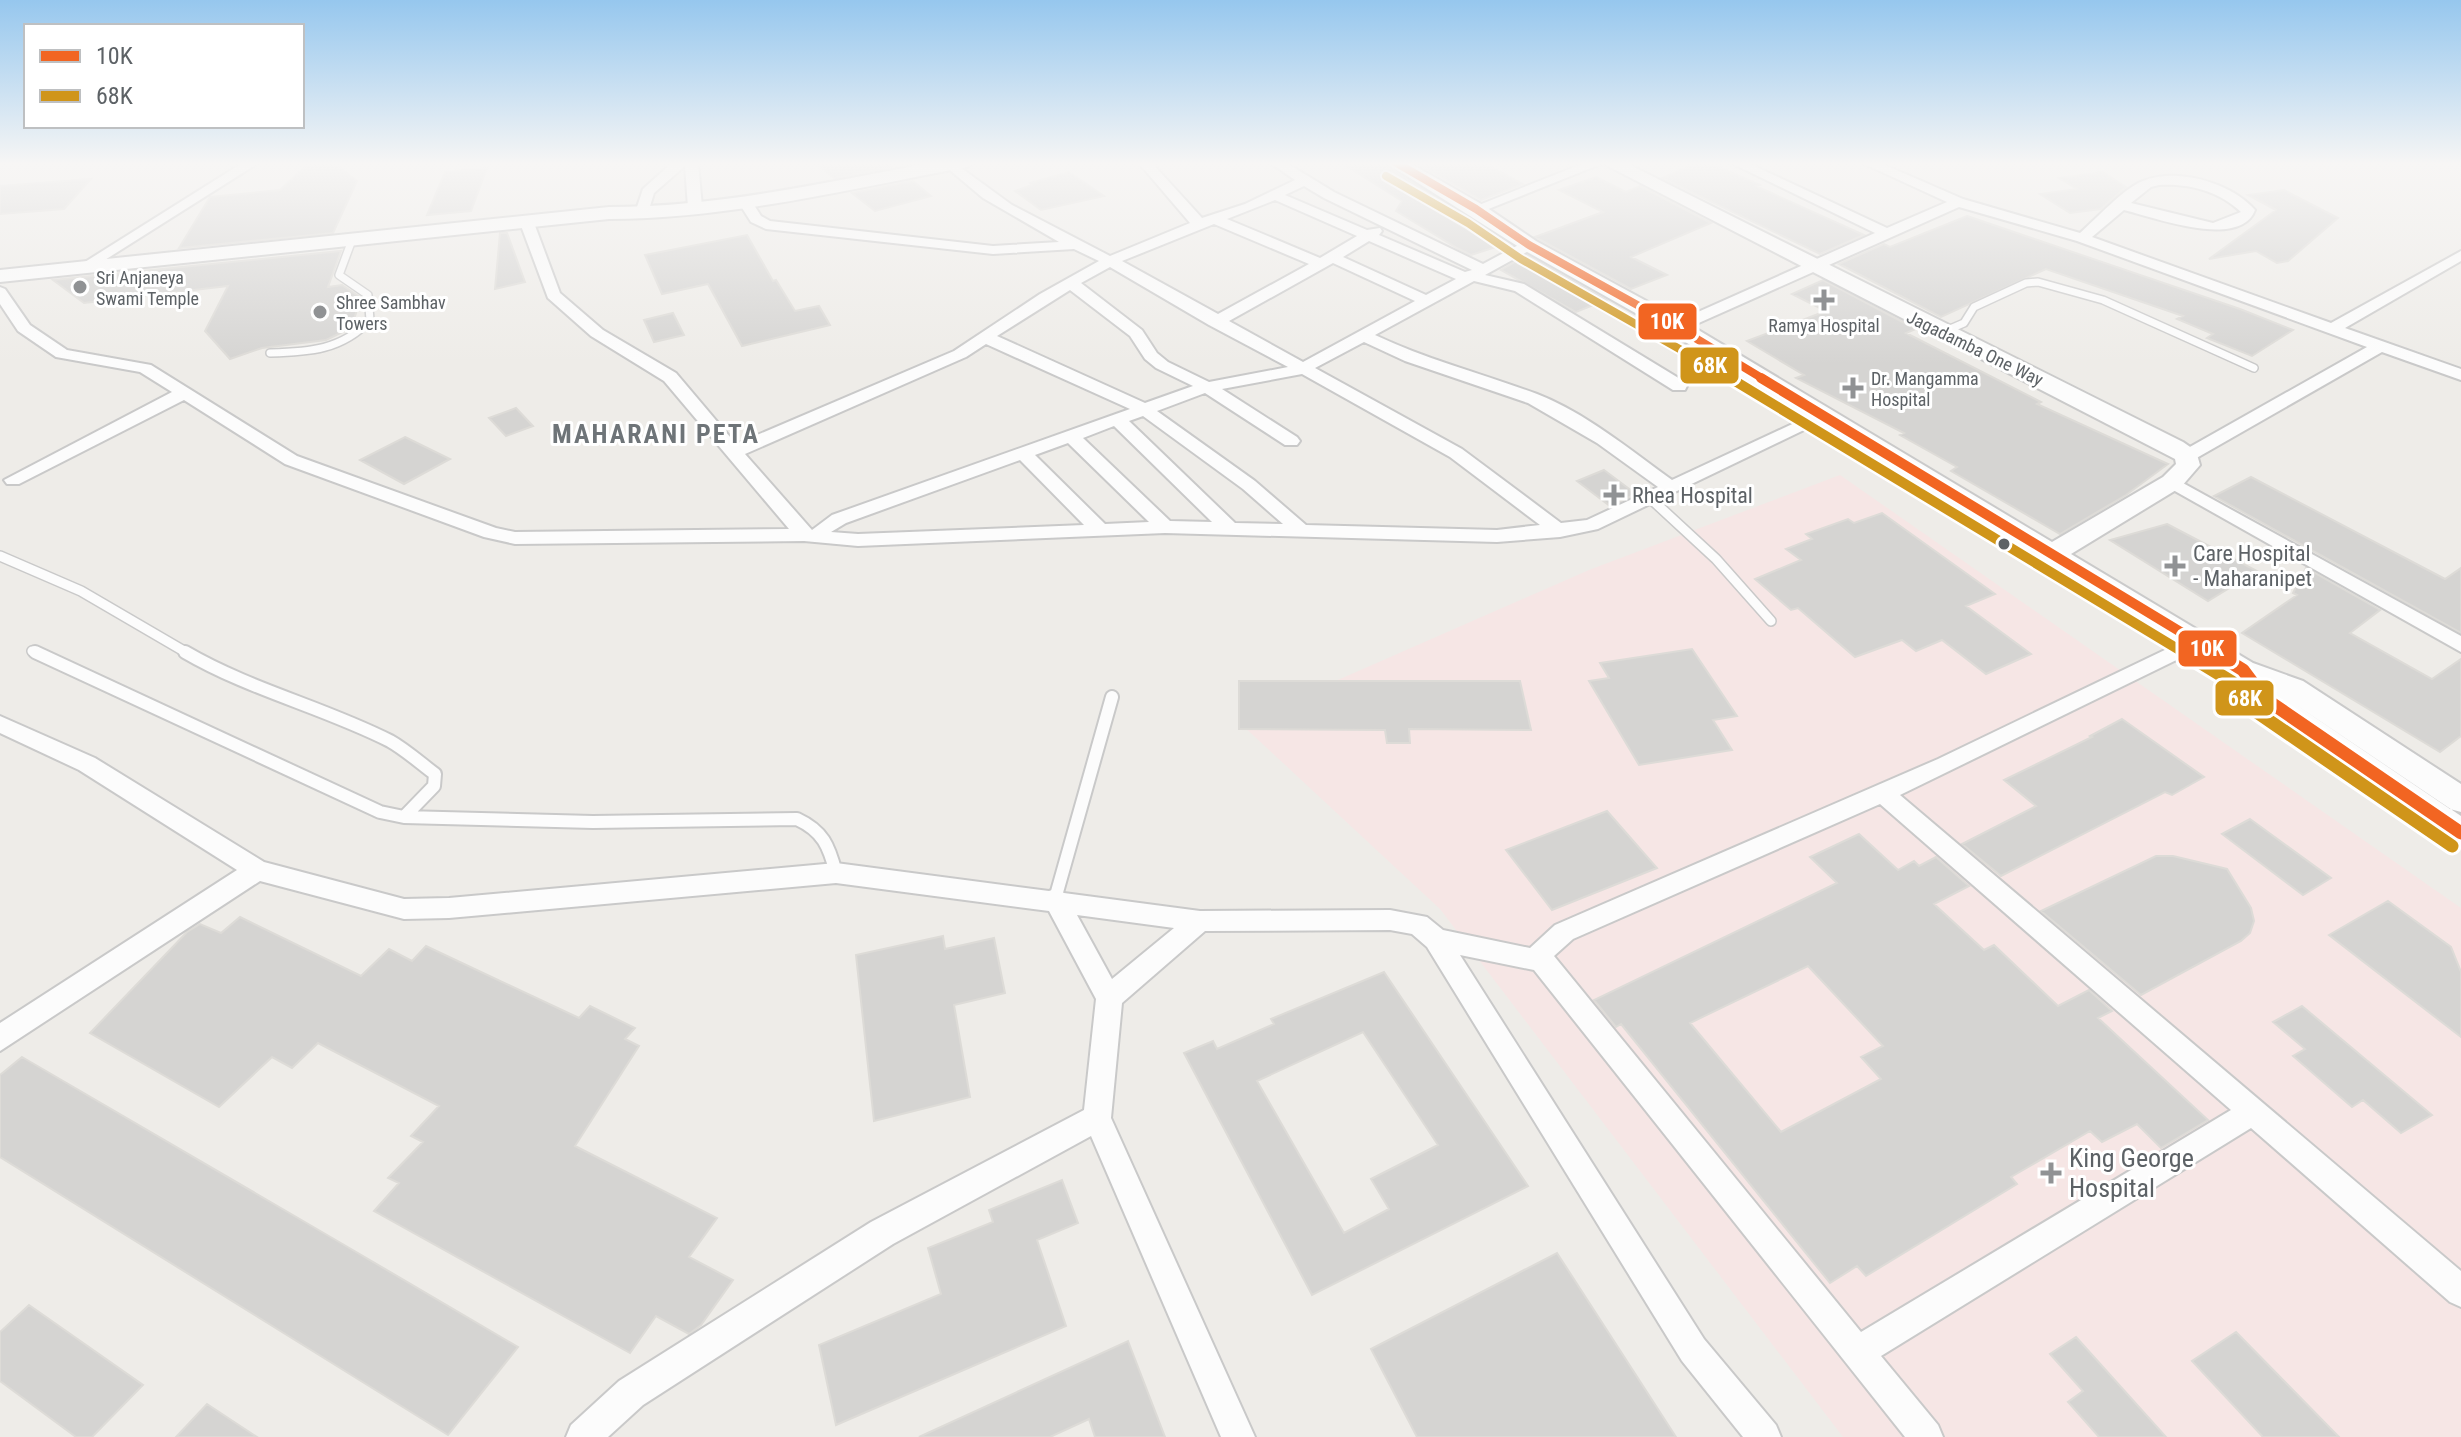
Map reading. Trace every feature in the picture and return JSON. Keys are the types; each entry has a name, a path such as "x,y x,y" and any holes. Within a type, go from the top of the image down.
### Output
{"street":[{"path":"84,267 145,229"},
{"path":"0,276 465,229"},
{"path":"529,229 553,295 561,304 597,333 670,377 810,535"},
{"path":"803,229 993,250 1076,245"},
{"path":"1048,229 1456,453 1560,531"},
{"path":"736,451 960,354 1045,297 1110,261 1187,229"},
{"path":"1242,229 1427,301"},
{"path":"1350,229 1472,274"},
{"path":"1215,322 1377,229"},
{"path":"1395,229 1489,282 1519,287 1679,386"},
{"path":"1506,229 1677,327 2243,670 2293,688 2461,800"},
{"name":"Jagadamba One Way","path":"1739,229 2187,456"},
{"path":"1878,229 1888,234"},
{"path":"1677,327 1750,292 1814,268 1899,229"},
{"path":"2051,229 2461,375"},
{"path":"2082,238 2093,229"},
{"path":"810,535 839,519 1207,387 1302,369 1529,245"},
{"path":"2333,328 2461,255"},
{"path":"1072,284 1136,333 1151,356 1162,365 1207,387 1291,441"},
{"path":"0,292 24,328 62,354 145,368 291,460 491,533 546,539 810,535 858,540 1165,527 1497,536 1560,531 1591,525 1824,416"},
{"path":"1364,336 1411,358 1534,399 1603,439 1671,488"},
{"path":"987,338 1144,409 1249,485 1304,533"},
{"path":"2052,554 2172,482 2188,465 2187,456 2380,346"},
{"path":"13,480 186,392"},
{"path":"1117,419 1231,530"},
{"path":"1071,436 1165,527"},
{"path":"1023,453 1102,532"},
{"path":"2172,482 2461,645"},
{"path":"1926,1437 1542,961 1541,952 1564,932 1883,793 2196,642"},
{"path":"2243,670 2264,698 2461,833"},
{"path":"0,724 87,764 257,870 404,909 449,908 836,873 1055,899 1200,921 1390,920 1418,924 1436,939 1693,1350 1764,1437"},
{"path":"1883,793 2461,1291"},
{"path":"0,1039 32,1015 257,870"},
{"path":"1055,899 1109,998 1097,1118 1238,1437"},
{"path":"1109,998 1200,921"},
{"path":"1436,939 1542,961"},
{"path":"1856,1353 2253,1112"},
{"path":"583,1437 631,1393 882,1233 1097,1118"}],"lane":[{"path":"270,353 334,346 356,338 370,320 368,295 339,275 352,240"},
{"path":"1943,332 1964,323 1974,307 2026,283 2038,282 2103,300 2254,368"},
{"path":"1650,498 1716,559 1771,621"},
{"path":"0,556 81,591 226,676 325,711 393,743 435,774 434,786 404,817"},
{"path":"32,651 380,812 404,817 593,822 797,819 817,828 828,843 836,873"},
{"path":"1055,899 1112,697"}],"shaded area":[{"name":"King George Hospital","path":"1840,475 2461,908 2461,1437 1843,1437 1440,909 1240,723 1589,570"}],"building":[{"path":"191,229 335,229 333,233 179,248"},
{"path":"1426,229 1466,229 1496,247 1471,255"},
{"path":"1557,229 1697,229 1631,257 1667,275 1631,289 1535,237"},
{"path":"1768,229 1851,229 1864,235 1820,254"},
{"path":"1935,229 2005,229 2293,330 2252,356 2207,338 2213,334 2177,319 2183,316 2046,269 1941,317 1839,264 1884,244 1890,247"},
{"path":"2250,229 2325,229 2288,261 2277,263 2256,251 2209,259"},
{"path":"500,233 507,233 525,282 495,289"},
{"path":"747,235 773,281 776,280 795,311 819,306 830,325 742,346 708,284 662,294 645,255"},
{"path":"341,251 328,287 342,285 361,298 351,328 326,340 262,348 230,359 205,331 228,286 84,303 53,280"},
{"path":"1527,255 1606,300 1576,312 1501,270"},
{"path":"1823,280 1916,329 1906,333 2041,402 2037,404 2168,464 2126,495 2060,534 1951,471 1957,467 1900,435 1904,433 1796,378 1804,375 1747,341 1826,311 1792,294"},
{"path":"673,313 684,335 654,342 644,320"},
{"path":"516,408 533,426 506,436 489,418"},
{"path":"405,437 450,459 404,484 360,460"},
{"path":"1604,470 1636,494 1610,506 1577,481"},
{"path":"2251,477 2445,579 2461,568 2461,633 2214,496"},
{"path":"1882,513 1995,594 1966,606 2031,654 1986,674 1942,640 1916,651 1902,640 1855,657 1798,608 1791,610 1755,579 1801,560 1786,549 1812,539 1806,534 1848,519 1854,523"},
{"path":"2167,524 2257,571 2208,601 2110,540"},
{"path":"2306,568 2380,610 2350,633 2432,679 2461,659 2461,736 2440,752 2242,633 2297,595 2293,593"},
{"path":"1692,649 1737,716 1713,720 1732,750 1639,765 1589,681 1609,678 1600,663"},
{"path":"1239,681 1520,681 1531,730 1409,729 1410,743 1387,743 1385,730 1239,729"},
{"path":"2122,719 2204,777 2172,795 2165,792 2001,876 1962,844 2036,806 2004,780"},
{"path":"1607,811 1657,868 1552,910 1506,850"},
{"path":"2250,819 2331,878 2303,895 2222,834"},
{"path":"1859,834 1898,870 1914,861 1919,866 1936,857 1969,886 1934,904 1984,950 1994,945 2058,1006 2089,990 2112,1011 2098,1018 2208,1120 2161,1148 2137,1124 2102,1142 2090,1131 2011,1177 2017,1184 1866,1276 1857,1266 1830,1283 1621,1024 1616,1027 1594,1000 1837,883 1810,857","holes":["1808,966 1883,1046 1861,1057 1881,1079 1781,1132 1690,1023"]},
{"path":"2156,856 2173,856 2227,869 2251,908 2254,921 2250,933 2241,941 2141,995 2041,911"},
{"path":"2388,901 2451,947 2461,972 2461,1037 2329,935"},
{"path":"240,917 361,976 389,949 412,961 426,946 579,1018 590,1006 635,1028 625,1039 639,1046 575,1146 717,1218 689,1257 733,1280 701,1325 689,1334 656,1316 630,1353 374,1211 399,1183 388,1178 423,1142 411,1136 439,1106 318,1043 292,1068 272,1057 219,1107 90,1033 187,932 200,924 221,933"},
{"path":"943,936 945,949 994,938 1005,993 954,1005 970,1097 874,1121 856,955"},
{"path":"1384,972 1528,1186 1312,1295 1184,1053 1213,1041 1217,1049 1274,1024 1271,1019","holes":["1363,1032 1438,1145 1371,1179 1389,1209 1344,1233 1257,1081"]},
{"path":"2302,1006 2432,1115 2401,1133 2363,1100 2352,1107 2293,1056 2305,1049 2273,1022"},
{"path":"22,1057 518,1347 448,1435 0,1157 0,1075"},
{"path":"1062,1180 1078,1223 1037,1240 1066,1326 836,1425 819,1345 941,1294 928,1248 993,1222 989,1210"},
{"path":"1557,1253 1676,1437 1417,1437 1371,1349"},
{"path":"29,1305 143,1385 92,1437 76,1437 0,1381 0,1332"},
{"path":"2236,1332 2339,1437 2263,1437 2192,1361"},
{"path":"2076,1337 2166,1437 2099,1437 2068,1402 2083,1391 2050,1354"},
{"path":"1128,1341 1165,1437 1095,1437 1089,1419 1050,1437 919,1437"},
{"path":"207,1404 257,1437 176,1437"}],"transit line":[{"name":"68K","path":"1477,229 1521,259 1669,341 2232,682 2255,711 2452,846"},
{"name":"10K","path":"1506,229 1677,327 2243,670 2264,698 2461,833"}],"place":[{"name":"Sri Anjaneya Swami Temple","path":"80,287"},
{"name":"Ramya Hospital","path":"1824,300"},
{"name":"Shree Sambhav Towers","path":"320,312"},
{"name":"Dr. Mangamma Hospital","path":"1853,388"},
{"name":"Rhea Hospital","path":"1614,495"},
{"name":"Care Hospital - Maharanipet","path":"2175,566"},
{"name":"King George Hospital","path":"2051,1173"}],"district":[{"name":"MAHARANI PETA","path":"656,434"}]}
